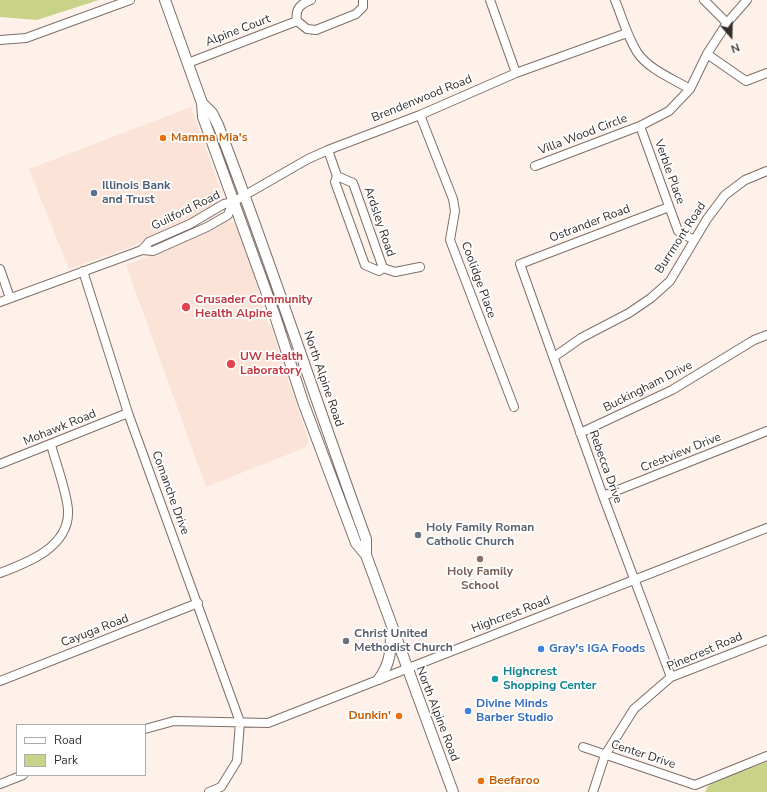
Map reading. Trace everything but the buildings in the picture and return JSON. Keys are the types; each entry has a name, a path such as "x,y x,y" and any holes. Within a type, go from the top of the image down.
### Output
{"main road":[{"name":"North Alpine Road","path":"164,0 202,103 202,117 275,316 303,402 356,543 366,555"},
{"name":"North Alpine Road","path":"202,103 212,113 244,196 366,539 366,555 406,668 453,792"},
{"path":"379,679 387,669 392,627"}],"street":[{"path":"0,40 26,38 130,0"},
{"path":"311,0 303,3 298,8 296,13 297,21 307,29 316,30 356,14 362,8 363,0"},
{"path":"490,0 516,73"},
{"path":"616,0 627,33 638,53 652,66 690,89"},
{"path":"704,0 727,23"},
{"path":"640,126 669,111 690,89 707,54 727,23 747,0"},
{"name":"Alpine Court","path":"188,64 297,21"},
{"name":"Brendenwood Road","path":"233,202 308,159 328,150 420,115 516,73 627,33"},
{"path":"707,54 746,81 767,73"},
{"name":"Coolidge Place","path":"420,115 453,199 455,211 450,240 514,407"},
{"name":"Villa Wood Circle","path":"535,166 640,126"},
{"name":"Verble Place","path":"640,126 678,231 694,240"},
{"name":"Ardsley Road","path":"328,150 337,176 335,182 364,265 379,271 383,268 353,183 337,176"},
{"name":"Burrmont Road","path":"554,357 580,338 629,313 651,298 670,281 694,240 725,195 745,180 766,174"},
{"name":"Guilford Road","path":"0,302 142,250 149,242 190,224 224,204 233,202"},
{"name":"Ostrander Road","path":"520,264 669,207"},
{"name":"Rebecca Drive","path":"520,264 603,496 671,677"},
{"path":"383,268 395,272 420,267"},
{"path":"0,269 10,298"},
{"name":"Comanche Drive","path":"83,271 128,413 240,722"},
{"name":"Buckingham Drive","path":"580,433 672,390 754,340 767,335"},
{"name":"Mohawk Road","path":"0,464 128,413"},
{"name":"Crestview Drive","path":"603,496 767,431"},
{"path":"0,573 30,562 43,553 56,541 65,525 68,510 51,444"},
{"name":"Highcrest Road","path":"146,730 174,721 268,723 767,528"},
{"name":"Cayuga Road","path":"0,681 198,603"},
{"name":"Pinecrest Road","path":"593,792 605,756 634,709 671,677 767,640"},
{"path":"209,792 221,787 237,761 240,722"},
{"name":"Center Drive","path":"583,747 695,788"},
{"path":"695,788 767,756"},
{"path":"0,784 20,776"}],"shaded area":[{"path":"191,107 221,192 217,205 190,221 175,226 126,249 69,269 29,169"},
{"path":"226,221 233,222 237,226 251,262 263,310 268,324 271,327 309,442 304,448 206,487 126,265 180,244"}],"green space":[{"path":"0,0 99,0 37,20 0,17"},
{"path":"767,762 767,792 705,792 708,786 714,782"}],"place":[{"name":"Mamma Mia's","path":"163,138"},
{"name":"Illinois Bank and Trust","path":"94,193"},
{"name":"Crusader Community Health Alpine","path":"186,307"},
{"name":"UW Health Laboratory","path":"231,364"},
{"name":"Holy Family Roman Catholic Church","path":"418,535"},
{"name":"Holy Family School","path":"480,559"},
{"name":"Christ United Methodist Church","path":"346,641"},
{"name":"Gray's IGA Foods","path":"541,649"},
{"name":"Highcrest Shopping Center","path":"495,679"},
{"name":"Divine Minds Barber Studio","path":"468,711"},
{"name":"Dunkin'","path":"399,716"},
{"name":"Beefaroo","path":"481,781"}]}
